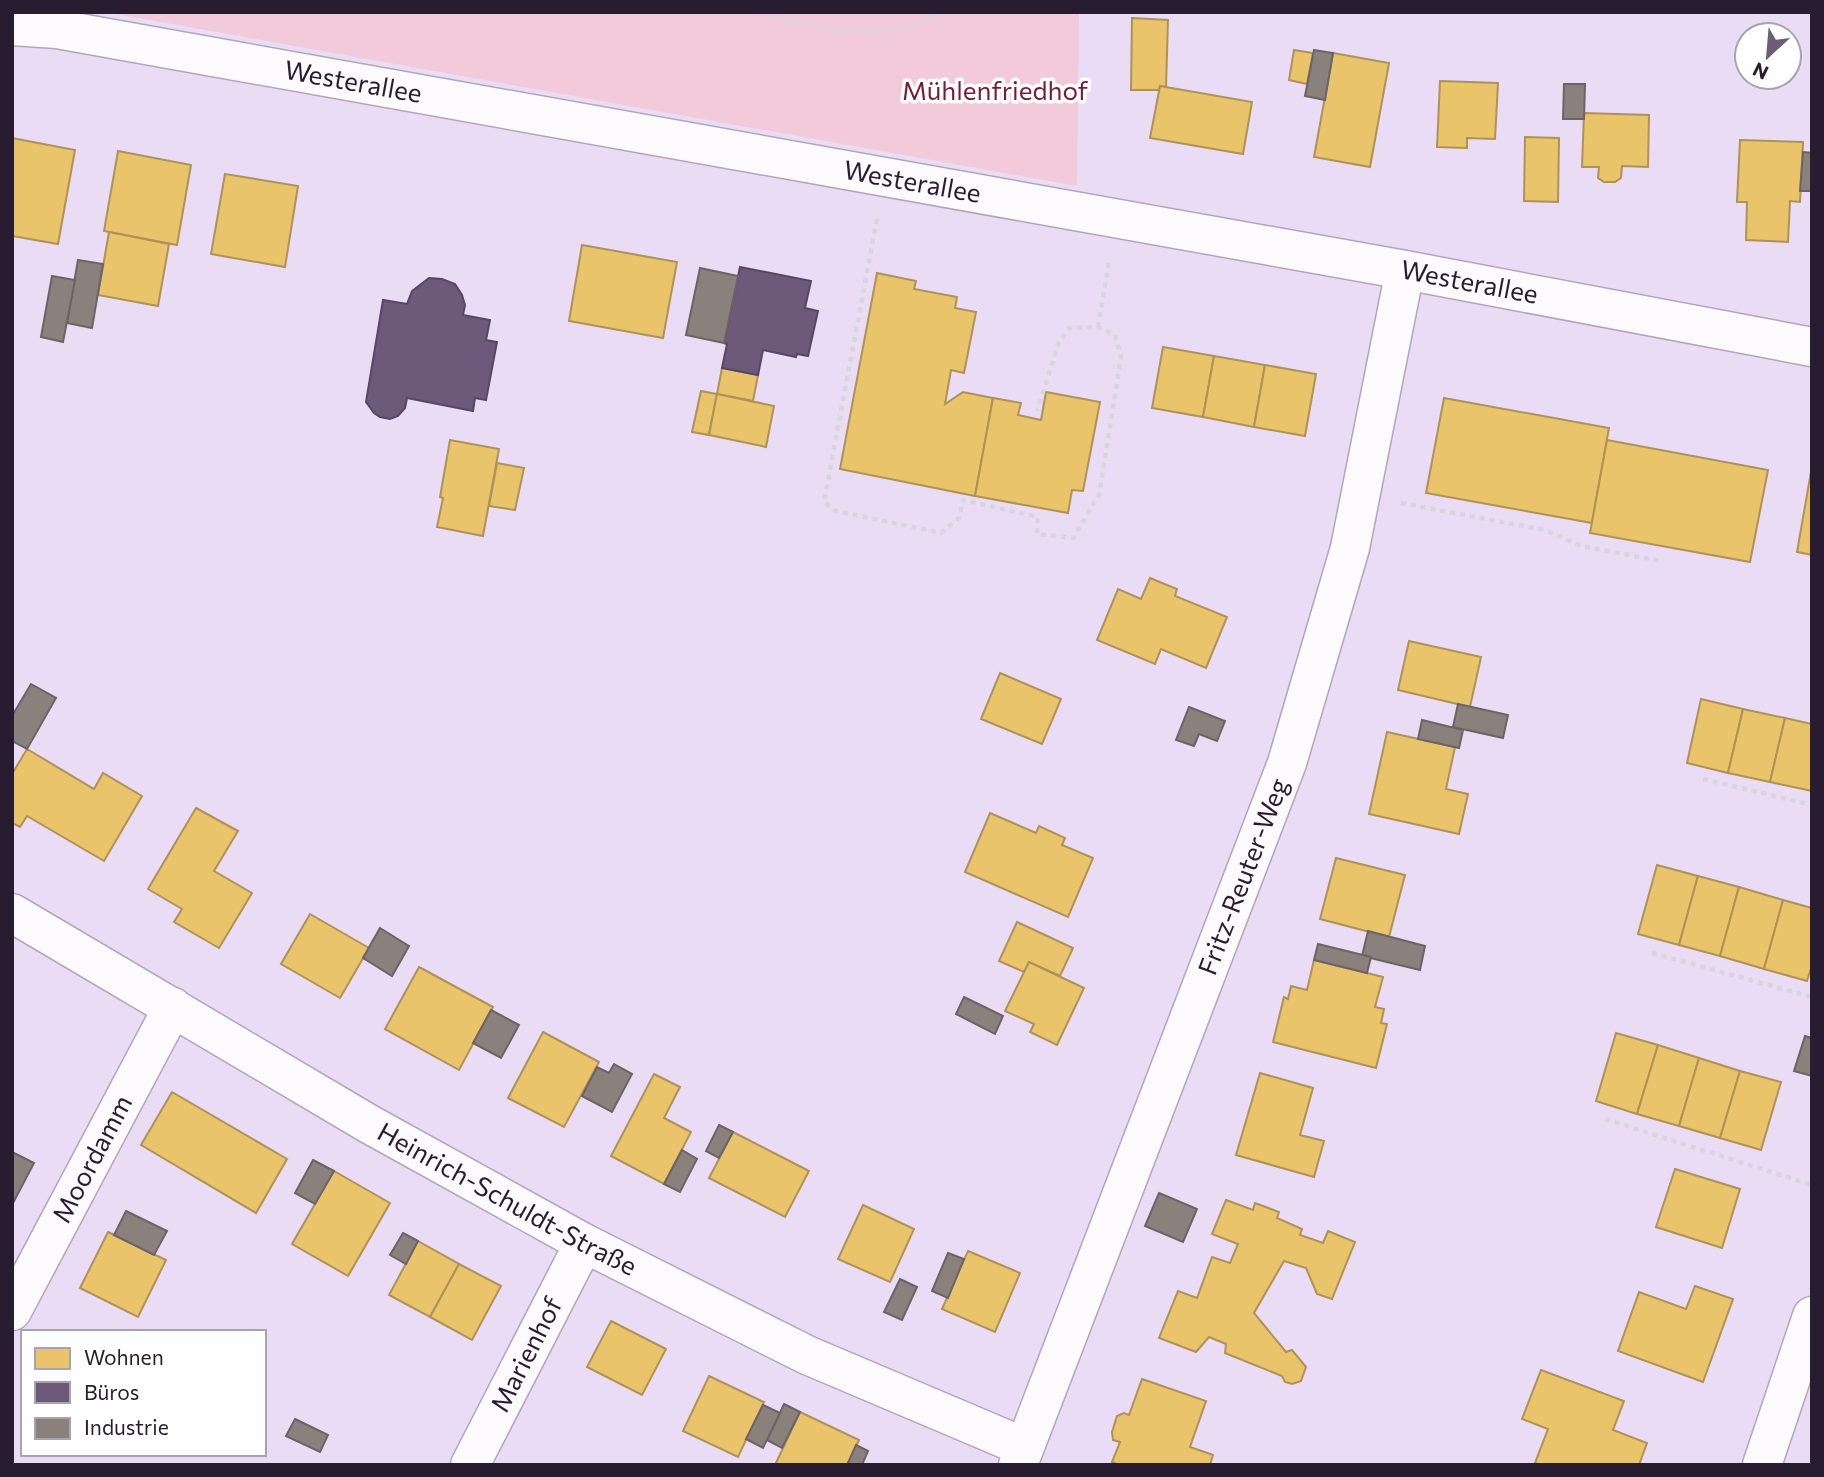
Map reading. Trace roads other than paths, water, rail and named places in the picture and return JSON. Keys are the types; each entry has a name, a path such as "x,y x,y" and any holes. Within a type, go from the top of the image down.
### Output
{"street":[{"name":"Westerallee","path":"12,26 54,21 1812,347"},
{"name":"Fritz-Reuter-Weg","path":"1021,1456 1287,763 1350,548 1405,270"},
{"name":"Heinrich-Schuldt-Straße","path":"12,913 369,1124 584,1243 807,1355 1021,1456"},
{"name":"Moordamm","path":"12,1311 173,1007"},
{"name":"Marienhof","path":"470,1465 584,1243"},
{"path":"1762,1465 1812,1316"}],"park label":[{"name":"Mühlenfriedhof","path":"995,91"}]}
